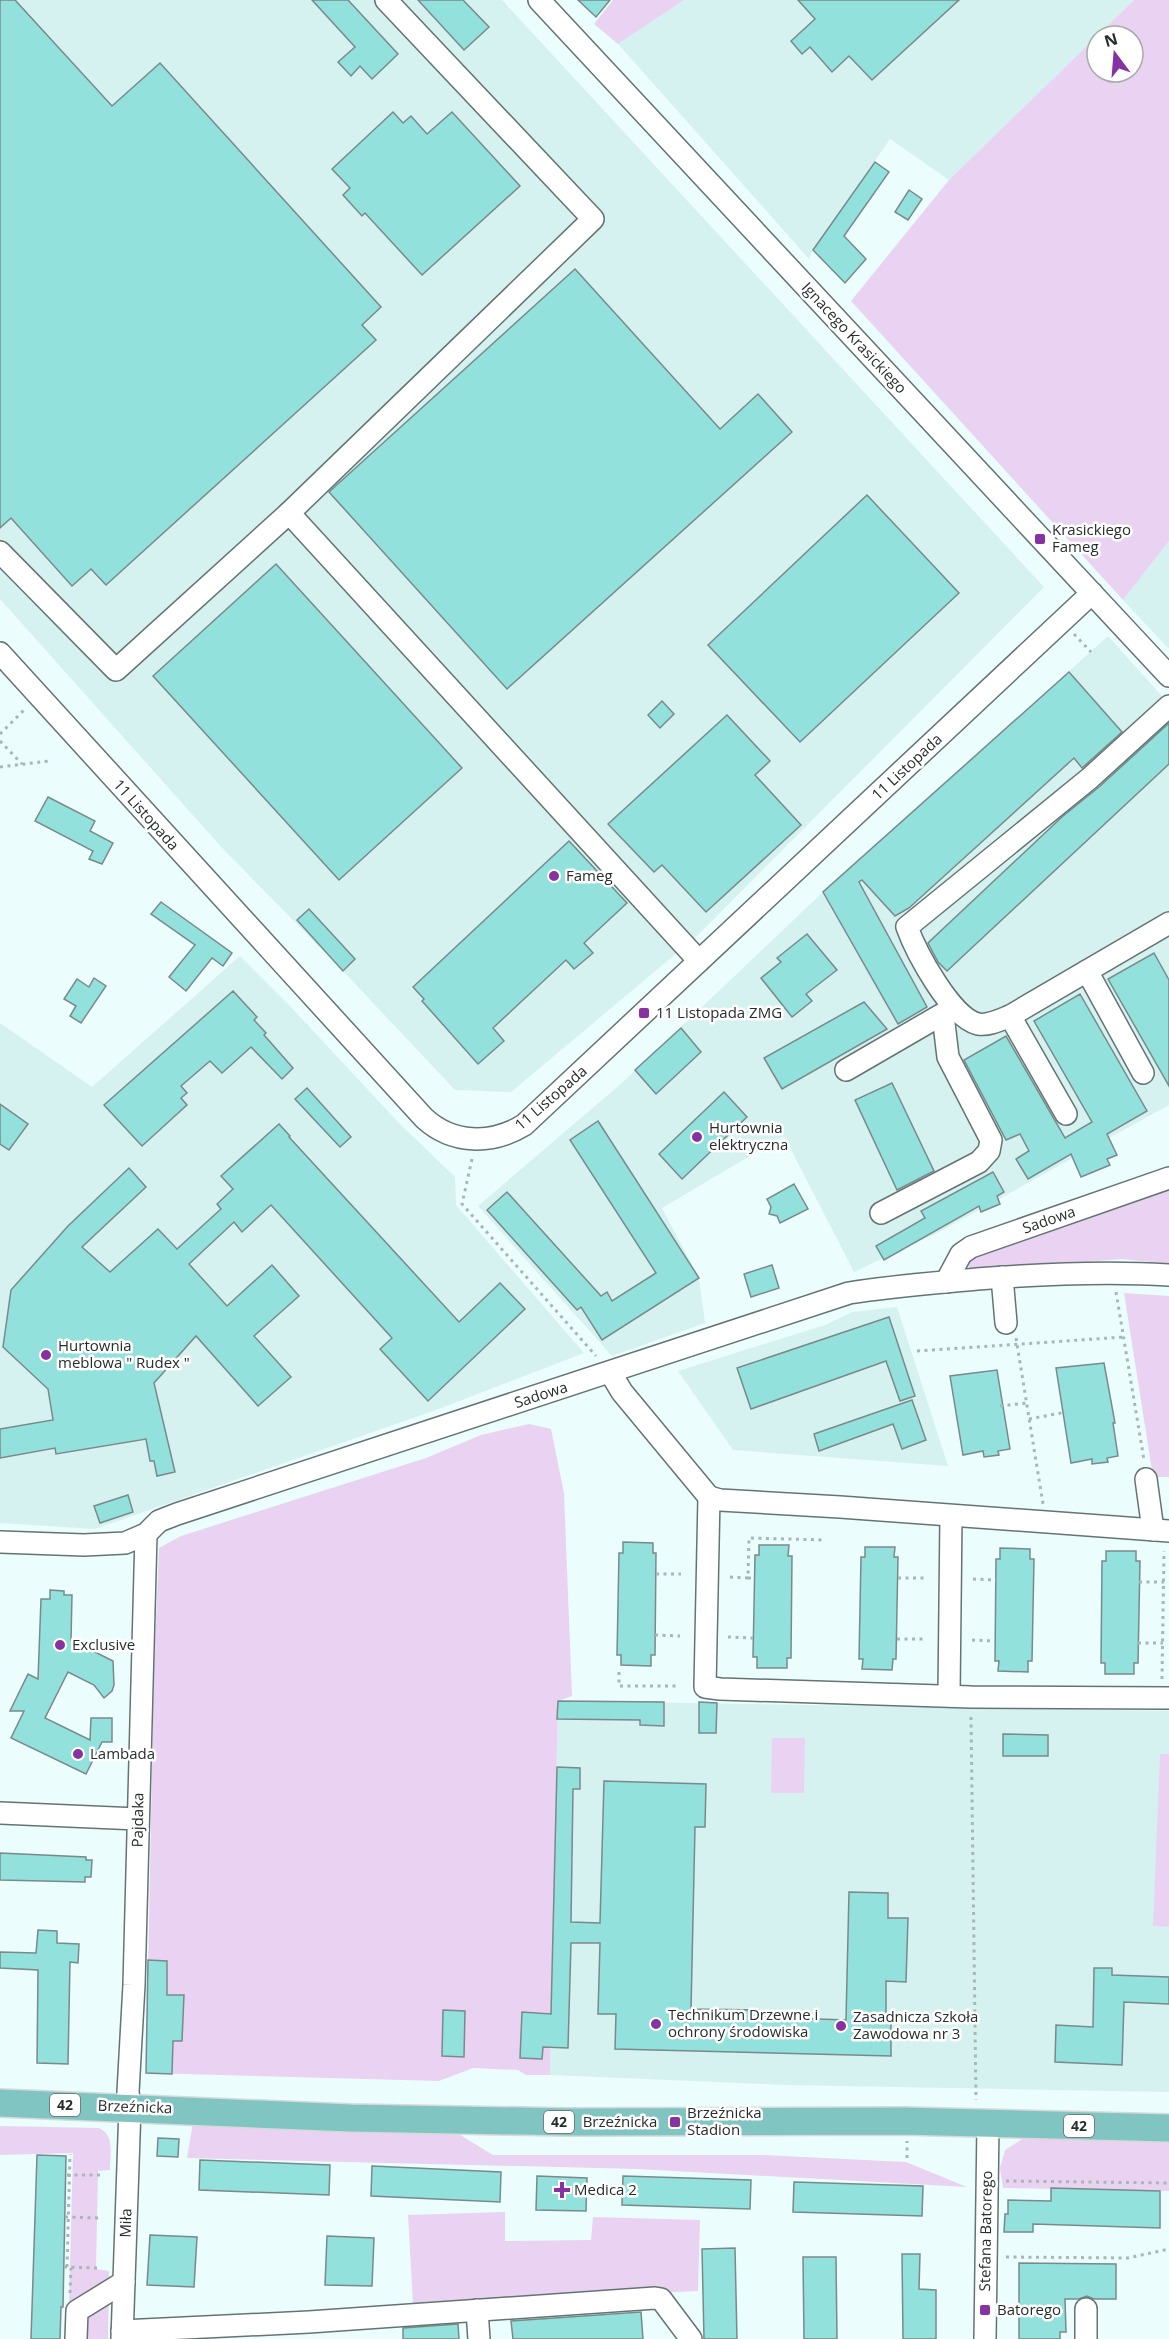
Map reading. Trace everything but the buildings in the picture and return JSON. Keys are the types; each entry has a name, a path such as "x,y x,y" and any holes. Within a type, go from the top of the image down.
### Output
{"main road":[{"name":"Brzeźnicka","path":"0,2103 408,2119 570,2122 904,2121 982,2114 1169,2128"}],"street":[{"path":"0,552 116,670 289,513 593,219 386,0"},
{"name":"Ignacego Krasickiego","path":"539,0 1169,676"},
{"path":"289,513 699,961"},
{"name":"11 Listopada","path":"0,653 424,1118 443,1133 459,1138 475,1139 499,1136 524,1125 1092,593"},
{"path":"881,1213 979,1162 989,1151 991,1140 948,1057 948,1011 915,949 908,927 1090,778 1169,706"},
{"path":"948,1011 977,1024 994,1023 1010,1016 1169,923"},
{"path":"1086,971 1143,1073"},
{"path":"846,1070 948,1011"},
{"path":"1010,1016 1066,1114"},
{"name":"Sadowa","path":"946,1282 961,1254 970,1247 1169,1178"},
{"name":"Sadowa","path":"0,1542 95,1545 125,1543 146,1534 159,1521 177,1514 849,1293 895,1286 1002,1277 1116,1271 1169,1275"},
{"path":"1002,1277 1011,1327"},
{"path":"610,1372 622,1392 709,1497 720,1500 1046,1522 1162,1534 1146,1479"},
{"path":"709,1497 705,1687 971,1697 1166,1689"},
{"path":"949,1695 951,1516"},
{"name":"Pajdaka","path":"130,2107 128,2092 134,1985 146,1534"},
{"path":"0,1813 138,1819"},
{"name":"Miła","path":"122,2335 130,2107"},
{"name":"Stefana Batorego","path":"982,2114 985,2339"},
{"path":"76,2339 77,2311 124,2282"},
{"path":"122,2335 310,2331 477,2310 655,2298 661,2299 691,2339"},
{"path":"1086,2309 1086,2339"},
{"path":"477,2310 479,2339"}],"path":[{"path":"1073,632 1091,652"},
{"path":"0,734 31,704"},
{"path":"0,741 22,764"},
{"path":"0,767 49,761"},
{"path":"475,1139 462,1204 610,1372"},
{"path":"1116,1291 1146,1479"},
{"path":"1011,1327 1017,1344 1046,1522"},
{"path":"917,1351 1125,1337"},
{"path":"1000,1406 1027,1403"},
{"path":"1029,1419 1065,1412"},
{"path":"1162,1534 1164,1582 1162,1643 1166,1689"},
{"path":"748,1578 749,1538 826,1539"},
{"path":"656,1574 681,1574"},
{"path":"730,1577 754,1578"},
{"path":"898,1578 925,1578"},
{"path":"973,1580 996,1580"},
{"path":"1139,1582 1164,1582"},
{"path":"655,1635 680,1636"},
{"path":"728,1637 753,1638"},
{"path":"897,1639 924,1639"},
{"path":"972,1640 995,1641"},
{"path":"1138,1643 1162,1643"},
{"path":"619,1672 619,1686 679,1686"},
{"path":"971,1697 982,2114"},
{"path":"70,2154 66,2267 98,2268"},
{"path":"68,2175 100,2175"},
{"path":"998,2180 1169,2183"},
{"path":"67,2217 100,2218"},
{"path":"998,2257 1128,2258 1169,2249"}],"shaded area":[{"path":"0,0 502,0 1044,587 696,937 511,1092 455,1090 344,972 224,850 0,599"},
{"path":"613,0 684,0 618,44 594,24"},
{"path":"684,0 1134,0 1109,24 1085,24 1085,48 949,180 890,139 809,259 618,44"},
{"path":"1134,0 1169,0 1169,541 1123,600 851,301 949,180 1085,48 1085,84 1145,84 1145,24 1109,24"},
{"path":"1169,541 1169,649 1123,600"},
{"path":"1108,636 1169,704 1169,1105 939,1232 854,1272 784,1136 662,1208 699,1278 705,1323 612,1356 478,1206 623,1082 823,892"},
{"path":"240,956 398,1122 455,1177 456,1205 584,1353 436,1410 95,1529 0,1523 0,1023 92,1087"},
{"path":"1169,1183 1169,1264 1122,1259 973,1271 968,1266 967,1260 973,1254"},
{"path":"1124,1293 1169,1296 1169,1477 1153,1477"},
{"path":"897,1307 948,1466 733,1450 678,1371 825,1325 852,1312"},
{"path":"529,1424 551,1429 564,1493 572,1696 558,1701 550,2075 526,2075 518,2070 473,2068 439,2081 146,2073 154,1665 159,1548 181,1536 426,1458 481,1435"},
{"path":"558,1701 1169,1711 1169,2092 786,2085 550,2075"},
{"path":"772,1738 805,1738 804,1793 771,1793"},
{"path":"1160,1754 1169,1754 1169,1927 1153,1926"},
{"path":"193,2122 457,2133 493,2155 763,2155 906,2162 967,2187 637,2169 187,2158"},
{"path":"0,2126 99,2128 110,2140 110,2170 98,2171 96,2269 109,2271 108,2339 68,2339 73,2153 0,2155"},
{"path":"1027,2136 1169,2142 1169,2191 1003,2188 1000,2168 1005,2150"},
{"path":"505,2212 505,2241 591,2240 593,2217 700,2220 698,2291 413,2304 408,2215"}],"place":[{"name":"Krasickiego Fameg","path":"1040,539"},
{"name":"Fameg","path":"554,876"},
{"name":"11 Listopada ZMG","path":"644,1013"},
{"name":"Hurtownia elektryczna","path":"697,1137"},
{"name":"Hurtownia meblowa \" Rudex \"","path":"46,1355"},
{"name":"Exclusive","path":"60,1645"},
{"name":"Lambada","path":"78,1754"},
{"name":"Technikum Drzewne i ochrony środowiska","path":"656,2024"},
{"name":"Zasadnicza Szkoła Zawodowa nr 3","path":"841,2026"},
{"name":"Brzeźnicka Stadion","path":"675,2122"},
{"name":"Medica 2","path":"562,2190"},
{"name":"Batorego","path":"985,2310"}]}
